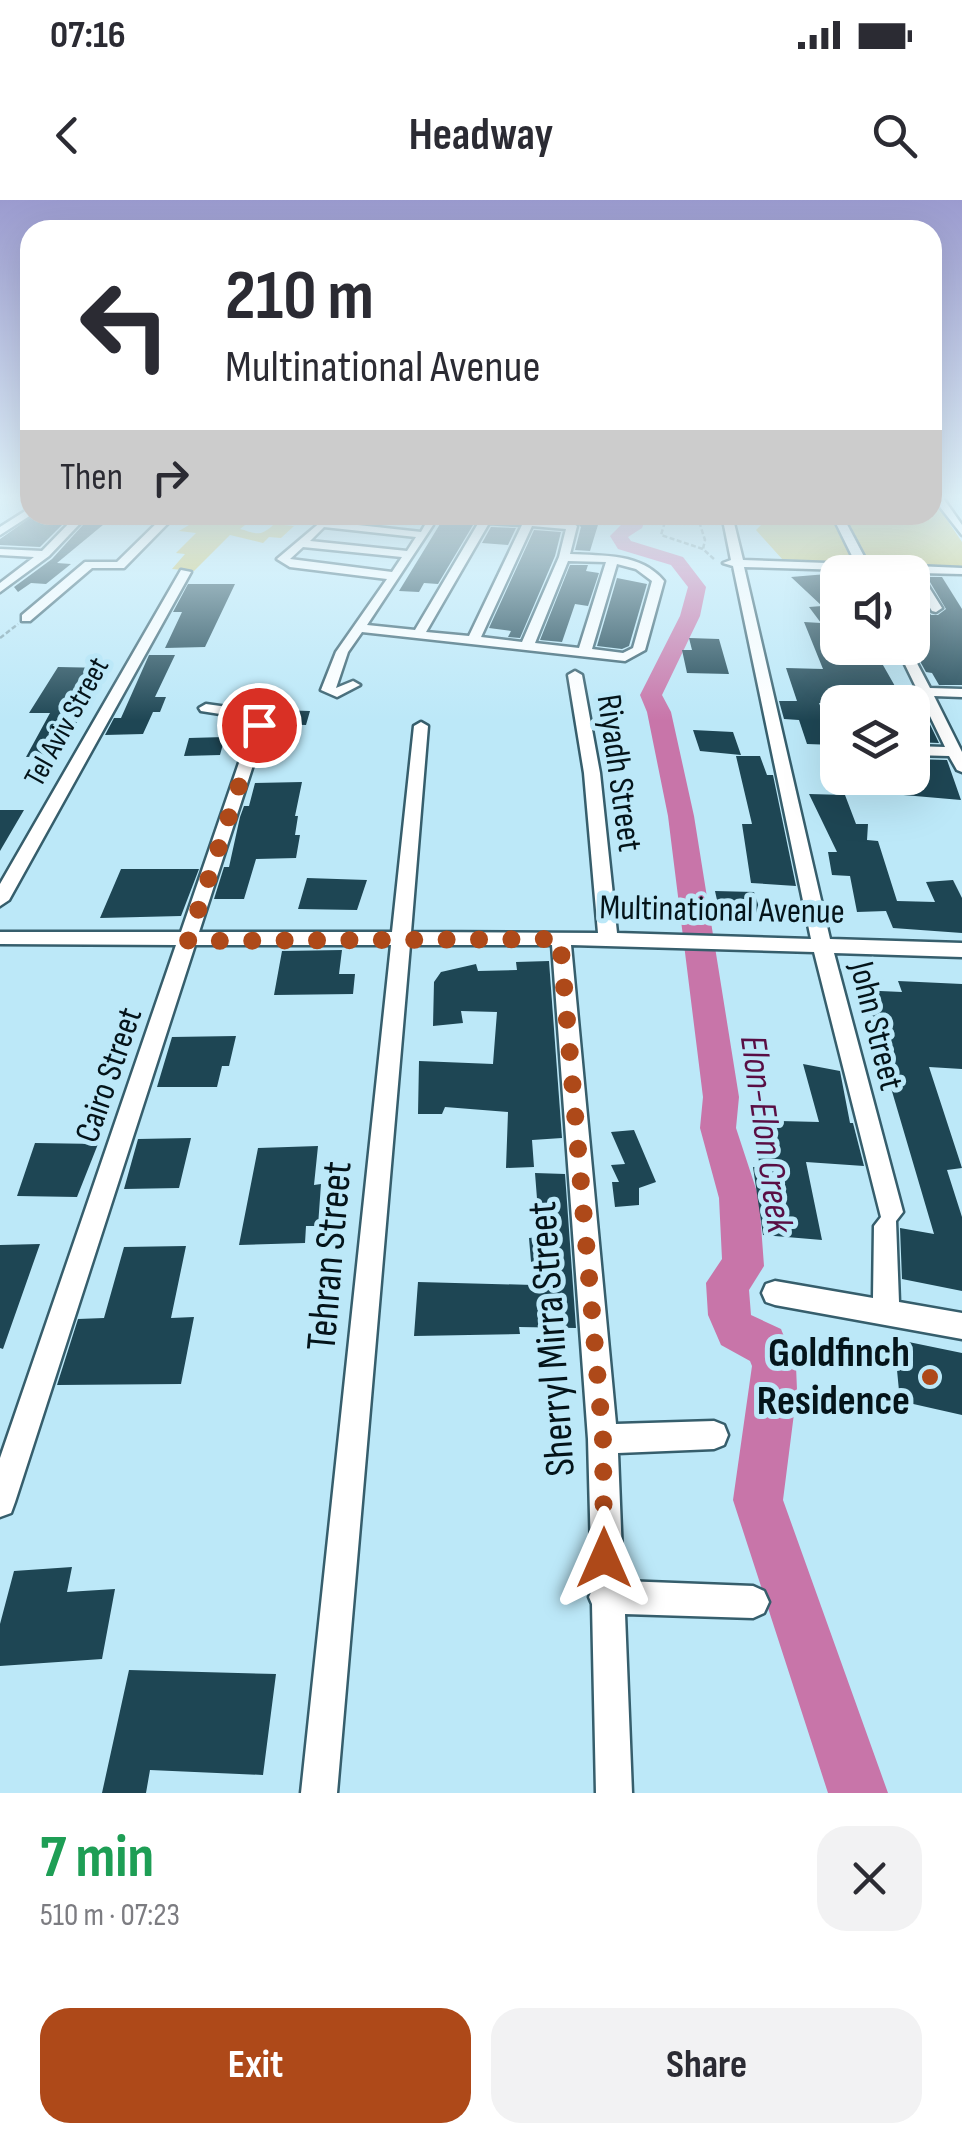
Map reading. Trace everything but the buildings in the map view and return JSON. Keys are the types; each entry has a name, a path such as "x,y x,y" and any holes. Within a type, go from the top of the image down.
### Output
{"street":[{"path":"0,588 21,572"},
{"path":"10,617 32,619 80,572"},
{"name":"Tel Aviv Street","path":"0,900 185,572"},
{"path":"366,572 395,576"},
{"path":"354,685 337,693 328,690 342,652 398,572"},
{"path":"418,635 455,572"},
{"path":"472,641 505,572"},
{"path":"527,646 558,572"},
{"path":"584,653 609,572"},
{"path":"359,628 625,657 643,645 658,581 649,572"},
{"name":"John Street","path":"734,572 888,1219 886,1313"},
{"path":"930,598 936,608"},
{"name":"Riyadh Street","path":"575,675 592,773 608,939"},
{"path":"930,692 962,693"},
{"path":"930,702 962,767"},
{"name":"Cairo Street","path":"0,1502 259,725 251,714 206,708"},
{"name":"Tehran Street","path":"319,1793 421,726"},
{"path":"930,751 954,752"},
{"name":"Multinational Avenue","path":"0,938 608,939 962,950"},
{"name":"Sherryl Mirra Street","path":"560,939 603,1440 614,1793"},
{"path":"775,1293 962,1326"},
{"path":"603,1440 714,1436"},
{"path":"605,1597 754,1602"}],"path":[{"path":"0,638 32,619"}],"waterway":[{"name":"Elon-Elon Creek","path":"686,572 697,587 690,616 651,695 659,712 681,816 721,1097 718,1128 739,1198 743,1266 727,1283 730,1315 742,1335 765,1344 774,1366 758,1500 858,1793"}],"place":[{"name":"Goldfinch Residence","path":"930,1377"}],"route":[{"path":"259,725 188,941 560,939 603,1440 604,1558"}]}
